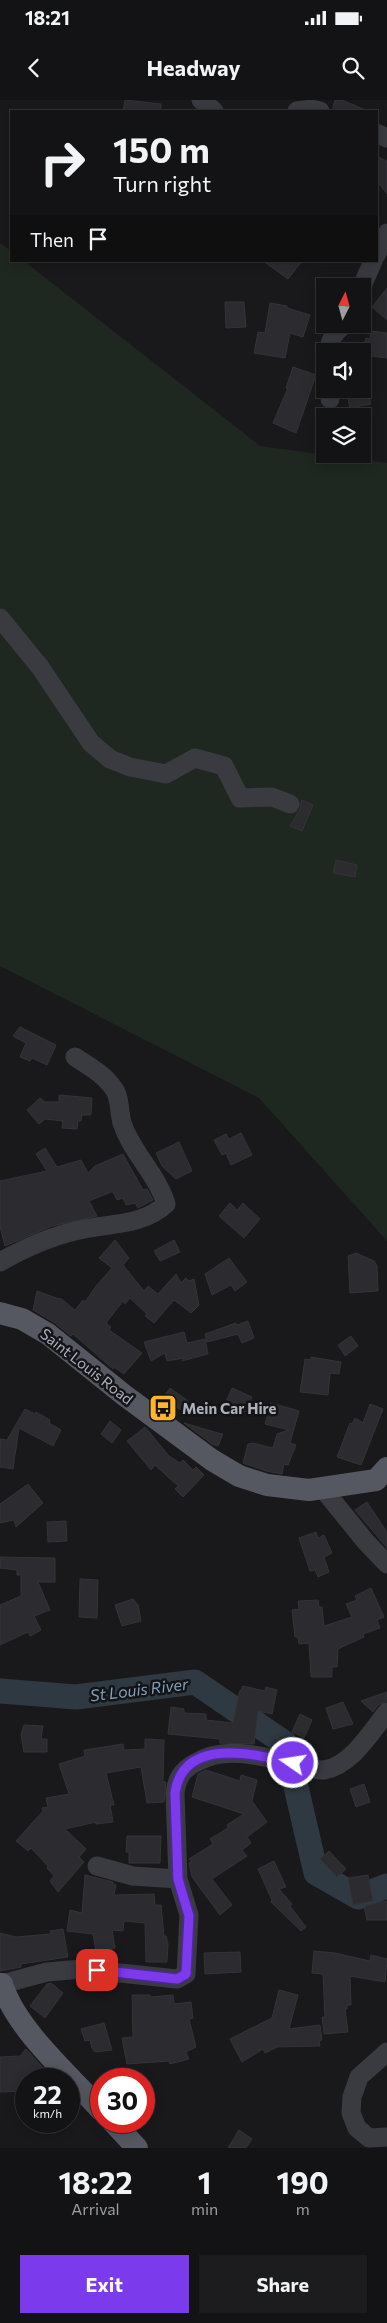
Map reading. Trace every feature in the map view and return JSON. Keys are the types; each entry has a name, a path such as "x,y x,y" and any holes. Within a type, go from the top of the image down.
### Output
{"main road":[{"name":"Saint Louis Road","path":"0,1313 22,1319 48,1334 124,1395 212,1460 239,1476 288,1489 323,1489 376,1480 387,1468"},
{"path":"1,1984 12,2011 25,2028 90,2098"},
{"path":"123,2133 137,2148"}],"street":[{"path":"201,100 213,110"},
{"path":"378,251 387,232"},
{"path":"366,278 373,262"},
{"path":"0,618 40,667 91,743 110,759 130,767 166,774 195,758 224,766 240,798 272,797 290,804"},
{"path":"1,1256 76,1230 146,1218 166,1204 162,1188 132,1147 122,1122 115,1090 101,1074 75,1057"},
{"path":"323,1489 366,1542 387,1564"},
{"path":"1,1984 47,1972 82,1969 177,1979 186,1974 189,1916 178,1879 175,1793 177,1780 186,1768 201,1759 222,1752 264,1756 322,1770 340,1765 387,1712"},
{"path":"97,1866 133,1876 178,1879"},
{"path":"387,2052 359,2077 352,2097 351,2113 357,2128 369,2138 387,2137"}],"shaded area":[{"path":"0,243 10,250 10,262 25,262 260,446 316,453 316,463 371,463 371,461 387,463 387,1241 259,1098 0,966"}],"building":[{"path":"125,100 161,104 161,110 123,110"},
{"path":"335,100 342,100 366,110 332,110"},
{"path":"378,157 387,161 387,194 378,183"},
{"path":"264,262 301,262 288,279"},
{"path":"387,288 387,320 372,307"},
{"path":"225,302 244,302 246,327 226,328"},
{"path":"270,303 287,306 287,308 310,315 303,337 290,333 285,358 254,353 258,332 265,333"},
{"path":"371,331 387,333 387,358 371,356 371,343 365,343 366,338 370,339"},
{"path":"293,367 316,375 296,433 273,423 288,388 286,388"},
{"path":"348,398 369,398 371,404 350,408"},
{"path":"302,800 313,805 302,831 290,826 300,809"},
{"path":"336,860 357,865 355,877 333,873"},
{"path":"20,1027 56,1045 47,1065 32,1058 30,1061 20,1057 26,1043 13,1036"},
{"path":"59,1095 92,1098 91,1115 82,1115 81,1121 78,1121 77,1129 62,1128 63,1121 45,1119 39,1124 27,1110 40,1098 45,1102 59,1102"},
{"path":"241,1133 252,1155 231,1165 226,1153 222,1155 214,1140 226,1134 229,1139"},
{"path":"179,1142 192,1171 176,1179 162,1166 156,1153"},
{"path":"45,1148 57,1167 81,1160 88,1173 95,1166 123,1154 143,1190 147,1189 153,1200 138,1208 135,1203 126,1205 123,1198 117,1200 113,1192 111,1192 89,1201 97,1216 52,1226 5,1246 0,1227 0,1181 47,1171 36,1154"},
{"path":"230,1203 237,1210 243,1203 260,1219 244,1238 219,1216"},
{"path":"115,1240 129,1258 123,1265 144,1291 148,1286 158,1294 176,1274 181,1283 186,1278 189,1281 194,1279 199,1305 191,1313 174,1300 154,1323 145,1316 147,1314 130,1298 125,1304 123,1301 106,1323 111,1327 109,1330 142,1353 124,1374 114,1367 113,1369 73,1334 71,1336 55,1323 33,1310 37,1291 60,1298 75,1310 83,1300 85,1302 112,1268 99,1258"},
{"path":"174,1240 180,1252 160,1261 154,1251"},
{"path":"356,1253 374,1261 377,1266 378,1291 350,1293 348,1256"},
{"path":"229,1258 247,1282 235,1291 231,1285 212,1295 205,1274"},
{"path":"248,1321 254,1338 242,1343 238,1334 207,1342 205,1334 236,1323 237,1325"},
{"path":"184,1332 187,1343 205,1339 208,1354 182,1361 184,1358 167,1361 165,1353 151,1361 144,1342"},
{"path":"351,1336 358,1346 345,1356 338,1345"},
{"path":"311,1357 341,1362 339,1374 330,1373 328,1395 300,1392 305,1359 311,1360"},
{"path":"170,1388 188,1401 185,1412 162,1399"},
{"path":"232,1388 252,1397 245,1412 226,1402"},
{"path":"271,1403 299,1411 290,1443 296,1445 288,1465 284,1464 282,1474 243,1463 248,1444 253,1443 273,1448 277,1434 289,1430 265,1424"},
{"path":"370,1404 383,1409 361,1465 337,1457 350,1423 352,1424 355,1418 363,1423"},
{"path":"25,1409 35,1414 36,1412 50,1420 49,1423 61,1430 53,1446 19,1428 13,1469 0,1467 0,1439 7,1440"},
{"path":"110,1421 121,1430 112,1443 101,1434"},
{"path":"184,1423 223,1434 218,1446 212,1444"},
{"path":"145,1427 169,1456 180,1463 183,1460 193,1470 196,1467 204,1475 183,1497 175,1489 178,1486 155,1465 151,1470 127,1441"},
{"path":"28,1484 43,1503 16,1527 14,1520 0,1523 0,1504"},
{"path":"367,1502 387,1532 387,1548 355,1510"},
{"path":"66,1521 67,1541 48,1542 47,1522"},
{"path":"316,1532 318,1538 324,1535 332,1553 324,1557 329,1572 318,1577 315,1570 310,1571 299,1538"},
{"path":"0,1557 55,1558 55,1582 38,1582 50,1610 34,1616 41,1630 30,1636 28,1632 0,1645 0,1605 21,1596 21,1575 17,1575 17,1570 0,1568"},
{"path":"80,1579 98,1580 97,1618 79,1617"},
{"path":"371,1588 384,1617 377,1620 380,1628 363,1634 364,1637 338,1649 337,1667 332,1667 332,1677 311,1677 309,1643 299,1644 298,1637 295,1637 292,1610 299,1609 298,1601 318,1600 319,1607 322,1607 324,1626 352,1617 346,1604 357,1600 355,1596"},
{"path":"133,1599 138,1605 141,1621 122,1626 115,1605"},
{"path":"243,1686 265,1691 266,1687 277,1690 272,1714 258,1711 254,1744 220,1743 220,1739 168,1734 171,1707 184,1709 184,1713 206,1714 206,1720 233,1723 239,1693"},
{"path":"387,1692 387,1701 378,1705 373,1712 361,1701"},
{"path":"343,1702 353,1724 333,1729 326,1708"},
{"path":"300,1714 312,1720 304,1738 292,1732"},
{"path":"24,1725 43,1726 41,1739 47,1739 47,1752 24,1752 21,1735"},
{"path":"145,1739 164,1740 163,1782 166,1782 164,1802 147,1803 141,1767 106,1773 114,1805 110,1805 113,1822 96,1824 96,1822 65,1829 86,1849 79,1857 84,1862 58,1892 50,1881 54,1876 47,1868 48,1866 31,1848 28,1851 16,1841 43,1811 42,1808 48,1807 46,1798 69,1794 59,1764 85,1756 84,1750 123,1744 124,1750 145,1749"},
{"path":"206,1770 240,1781 241,1775 257,1780 252,1801 267,1822 247,1837 251,1843 242,1850 247,1856 212,1879 232,1905 220,1915 192,1877 189,1863 192,1862 189,1859 213,1844 210,1839 228,1828 227,1825 244,1814 192,1797 198,1774"},
{"path":"364,1784 370,1802 356,1807 350,1789"},
{"path":"127,1836 161,1836 160,1863 129,1863 129,1852 126,1852"},
{"path":"329,1851 346,1869 337,1877 320,1859"},
{"path":"274,1861 286,1887 279,1889 292,1904 290,1906 306,1927 301,1931 271,1902 272,1900 258,1869"},
{"path":"85,1875 113,1882 116,1885 114,1895 154,1894 155,1905 161,1905 164,1936 166,1936 168,1944 167,1962 146,1962 145,1923 124,1921 123,1931 112,1930 115,1948 96,1951 93,1934 67,1931 70,1910 82,1913"},
{"path":"368,1875 373,1901 353,1905 348,1878"},
{"path":"387,1901 387,1920 367,1920 364,1906"},
{"path":"63,1929 68,1957 21,1964 21,1967 0,1971 0,1933 16,1937 51,1934 50,1931"},
{"path":"314,1951 335,1953 370,1961 371,1955 387,1959 385,1982 350,1976 351,2005 347,2005 347,2009 345,2009 348,2032 324,2034 322,2017 325,2017 323,1974 312,1973"},
{"path":"240,1952 241,1972 205,1974 204,1953"},
{"path":"51,1983 63,1993 45,2018 30,2006 47,1984"},
{"path":"279,1990 298,1995 289,2029 320,2025 322,2040 319,2041 320,2046 277,2047 265,2053 263,2049 242,2062 230,2039 272,2018"},
{"path":"132,1995 150,1995 150,1997 173,1995 174,2004 191,2002 193,2018 189,2019 196,2047 186,2052 189,2059 170,2064 169,2061 127,2064 122,2038 133,2037"},
{"path":"104,2023 112,2050 95,2052 90,2040 85,2041 81,2029"},
{"path":"26,2049 43,2068 15,2068 15,2091 0,2092 0,2057 20,2056"},
{"path":"239,2130 252,2139 246,2148 228,2148"}],"waterway":[{"name":"St Louis River","path":"0,1691 76,1697 195,1682 286,1744 316,1873 358,1897 387,1886"}],"place":[{"name":"Mein Car Hire","path":"163,1408"}],"route":[{"path":"97,1970 177,1979 186,1974 189,1916 178,1879 175,1793 177,1780 186,1768 201,1759 222,1752 264,1756 293,1763"}]}
